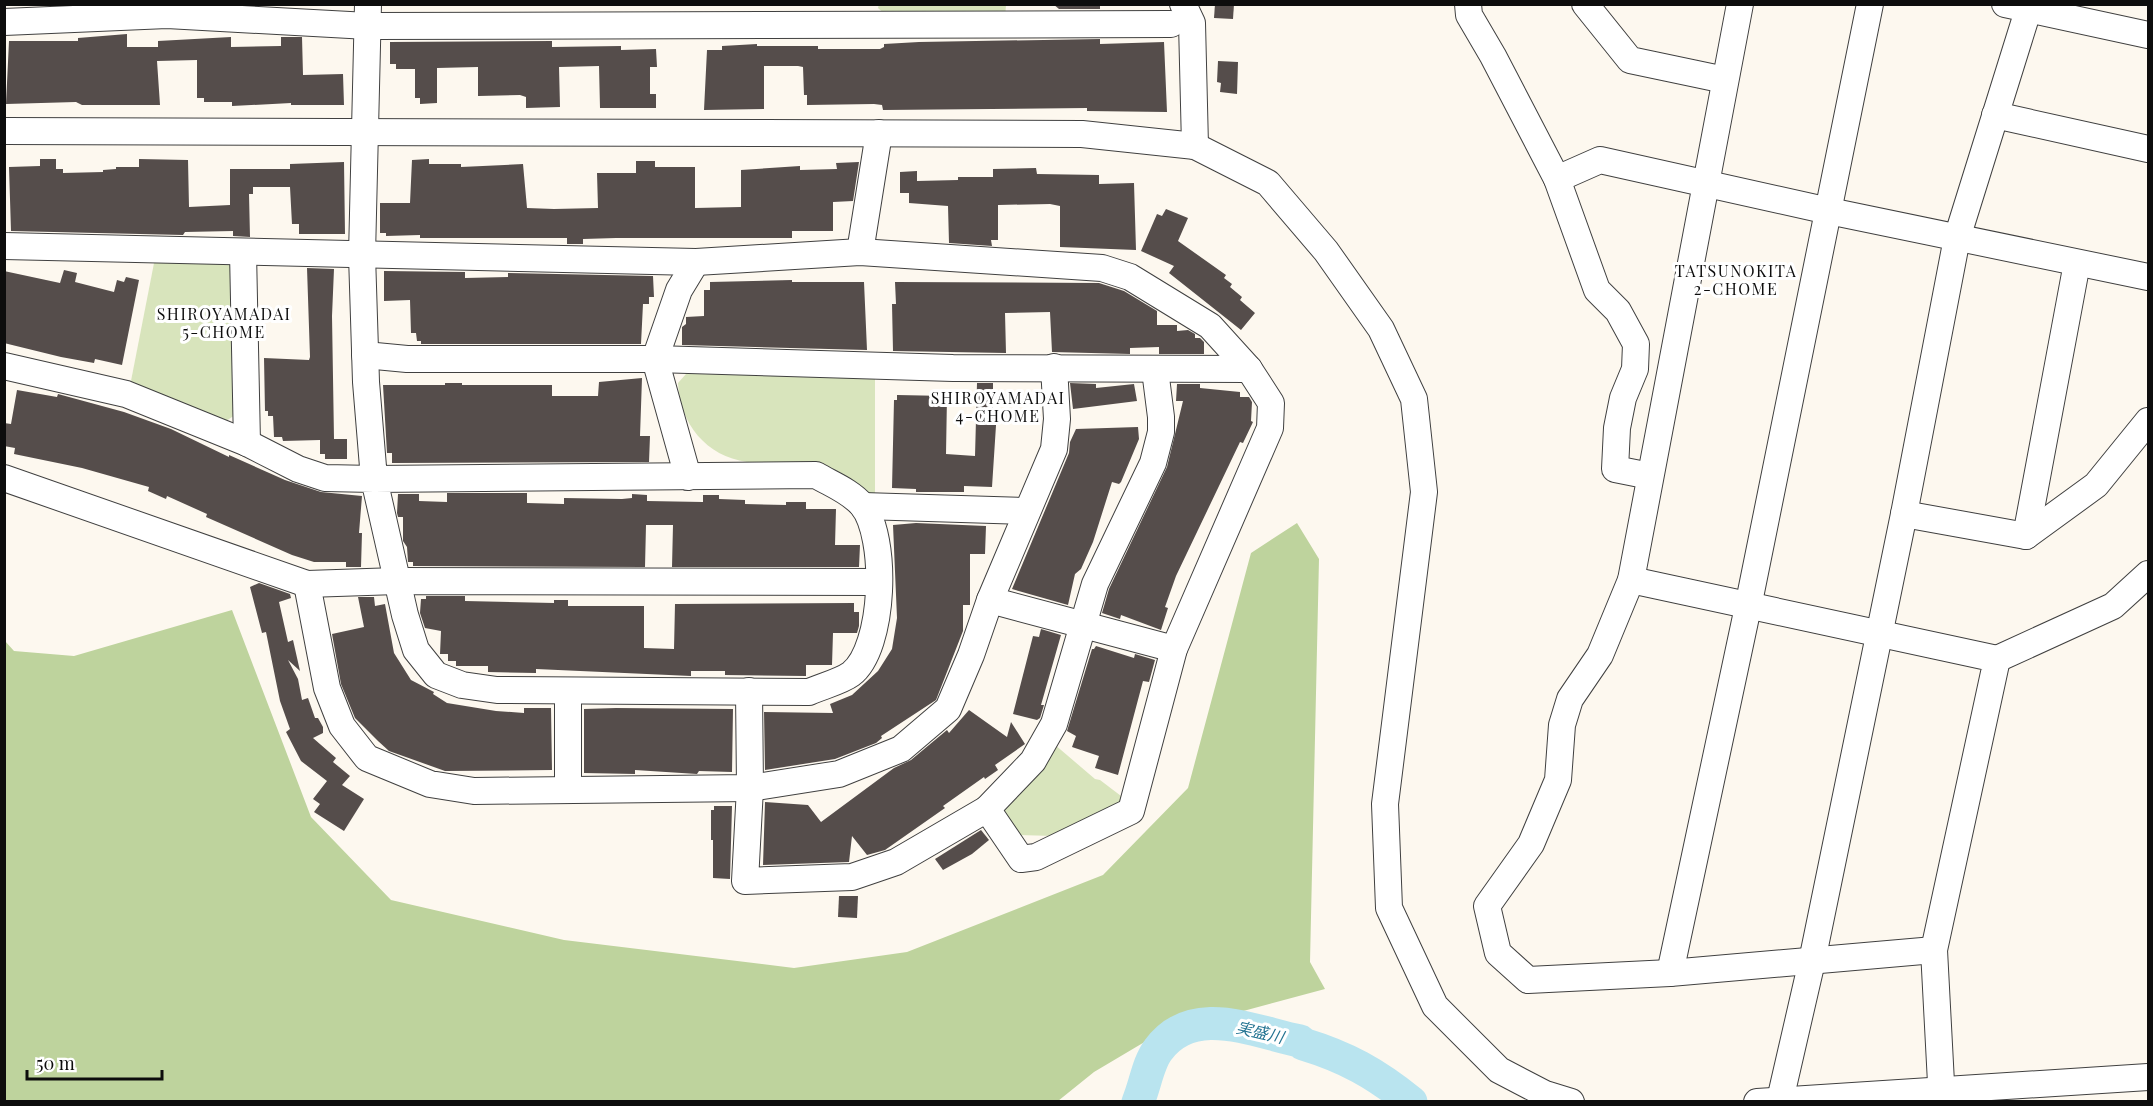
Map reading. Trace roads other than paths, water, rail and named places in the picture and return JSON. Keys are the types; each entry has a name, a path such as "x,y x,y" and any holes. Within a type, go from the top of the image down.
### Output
{"street":[{"path":"1027,4 1057,24"},
{"path":"1468,4 1469,15 1557,179 1597,290 1618,311 1636,344 1635,369 1623,398 1617,428 1615,469 1650,476"},
{"path":"1585,4 1630,60 1725,80"},
{"path":"1740,4 1631,580 1600,655 1570,699 1562,725 1558,780 1531,844 1487,906 1498,953 1528,980 1670,973 1934,950"},
{"path":"1670,973 1748,607 1870,4"},
{"path":"2148,35 2021,6 1995,114 1957,238 1904,514 1812,961 1768,1101 1941,1097 2148,1077"},
{"path":"4,22 166,10 368,15 869,15 1057,24 1177,14 1192,23 1195,146"},
{"path":"4,366 126,394 247,443 298,469 325,478 374,479 816,475 843,490 863,506 875,533 878,582 877,620 866,654 851,674 809,692 497,690 462,685 436,675 416,650 397,581 374,479 365,355 362,255 368,15"},
{"path":"1995,114 2148,149"},
{"path":"4,130 1082,134 1195,146 1268,183 1326,251 1381,329 1414,399 1424,492 1385,804 1389,908 1435,1006 1499,1070 1545,1094 1571,1101"},
{"path":"860,252 879,133"},
{"path":"1557,179 1600,160 1829,211 2148,277"},
{"path":"4,246 696,262 860,252 1102,268 1130,277 1210,326 1249,369 1271,403 1270,428 1174,649 1131,812 1036,857 1021,859 987,809"},
{"path":"243,252 247,443"},
{"path":"688,477 656,359 679,290 696,262"},
{"path":"2026,536 2077,263"},
{"path":"365,355 407,359 656,359 953,368 1249,369"},
{"path":"308,584 327,688 342,726 367,758 430,784 474,791 750,788 839,774 901,749 948,709 971,655 990,600 1054,449 1057,419 1054,367"},
{"path":"748,691 750,788 746,881 852,877 896,862 987,809 1033,761 1054,724 1095,584 1153,463 1161,425 1155,370"},
{"path":"1904,514 2026,536 2096,485 2148,421"},
{"path":"4,478 308,584 397,581 878,582"},
{"path":"863,506 1028,511"},
{"path":"1631,580 1997,659 2113,606 2148,574"},
{"path":"990,600 1174,649"},
{"path":"1941,1097 1934,950 1997,659"},
{"path":"568,691 568,790"}],"waterway":[{"name":"実盛川","path":"1138,1102 1158,1050 1172,1035 1188,1027 1206,1024 1244,1027 1300,1041 1360,1067 1411,1102"}],"district":[{"name":"TATSUNOKITA 2-CHOME","path":"1736,280"},
{"name":"SHIROYAMADAI 5-CHOME","path":"224,323"},
{"name":"SHIROYAMADAI 4-CHOME","path":"998,407"}]}
